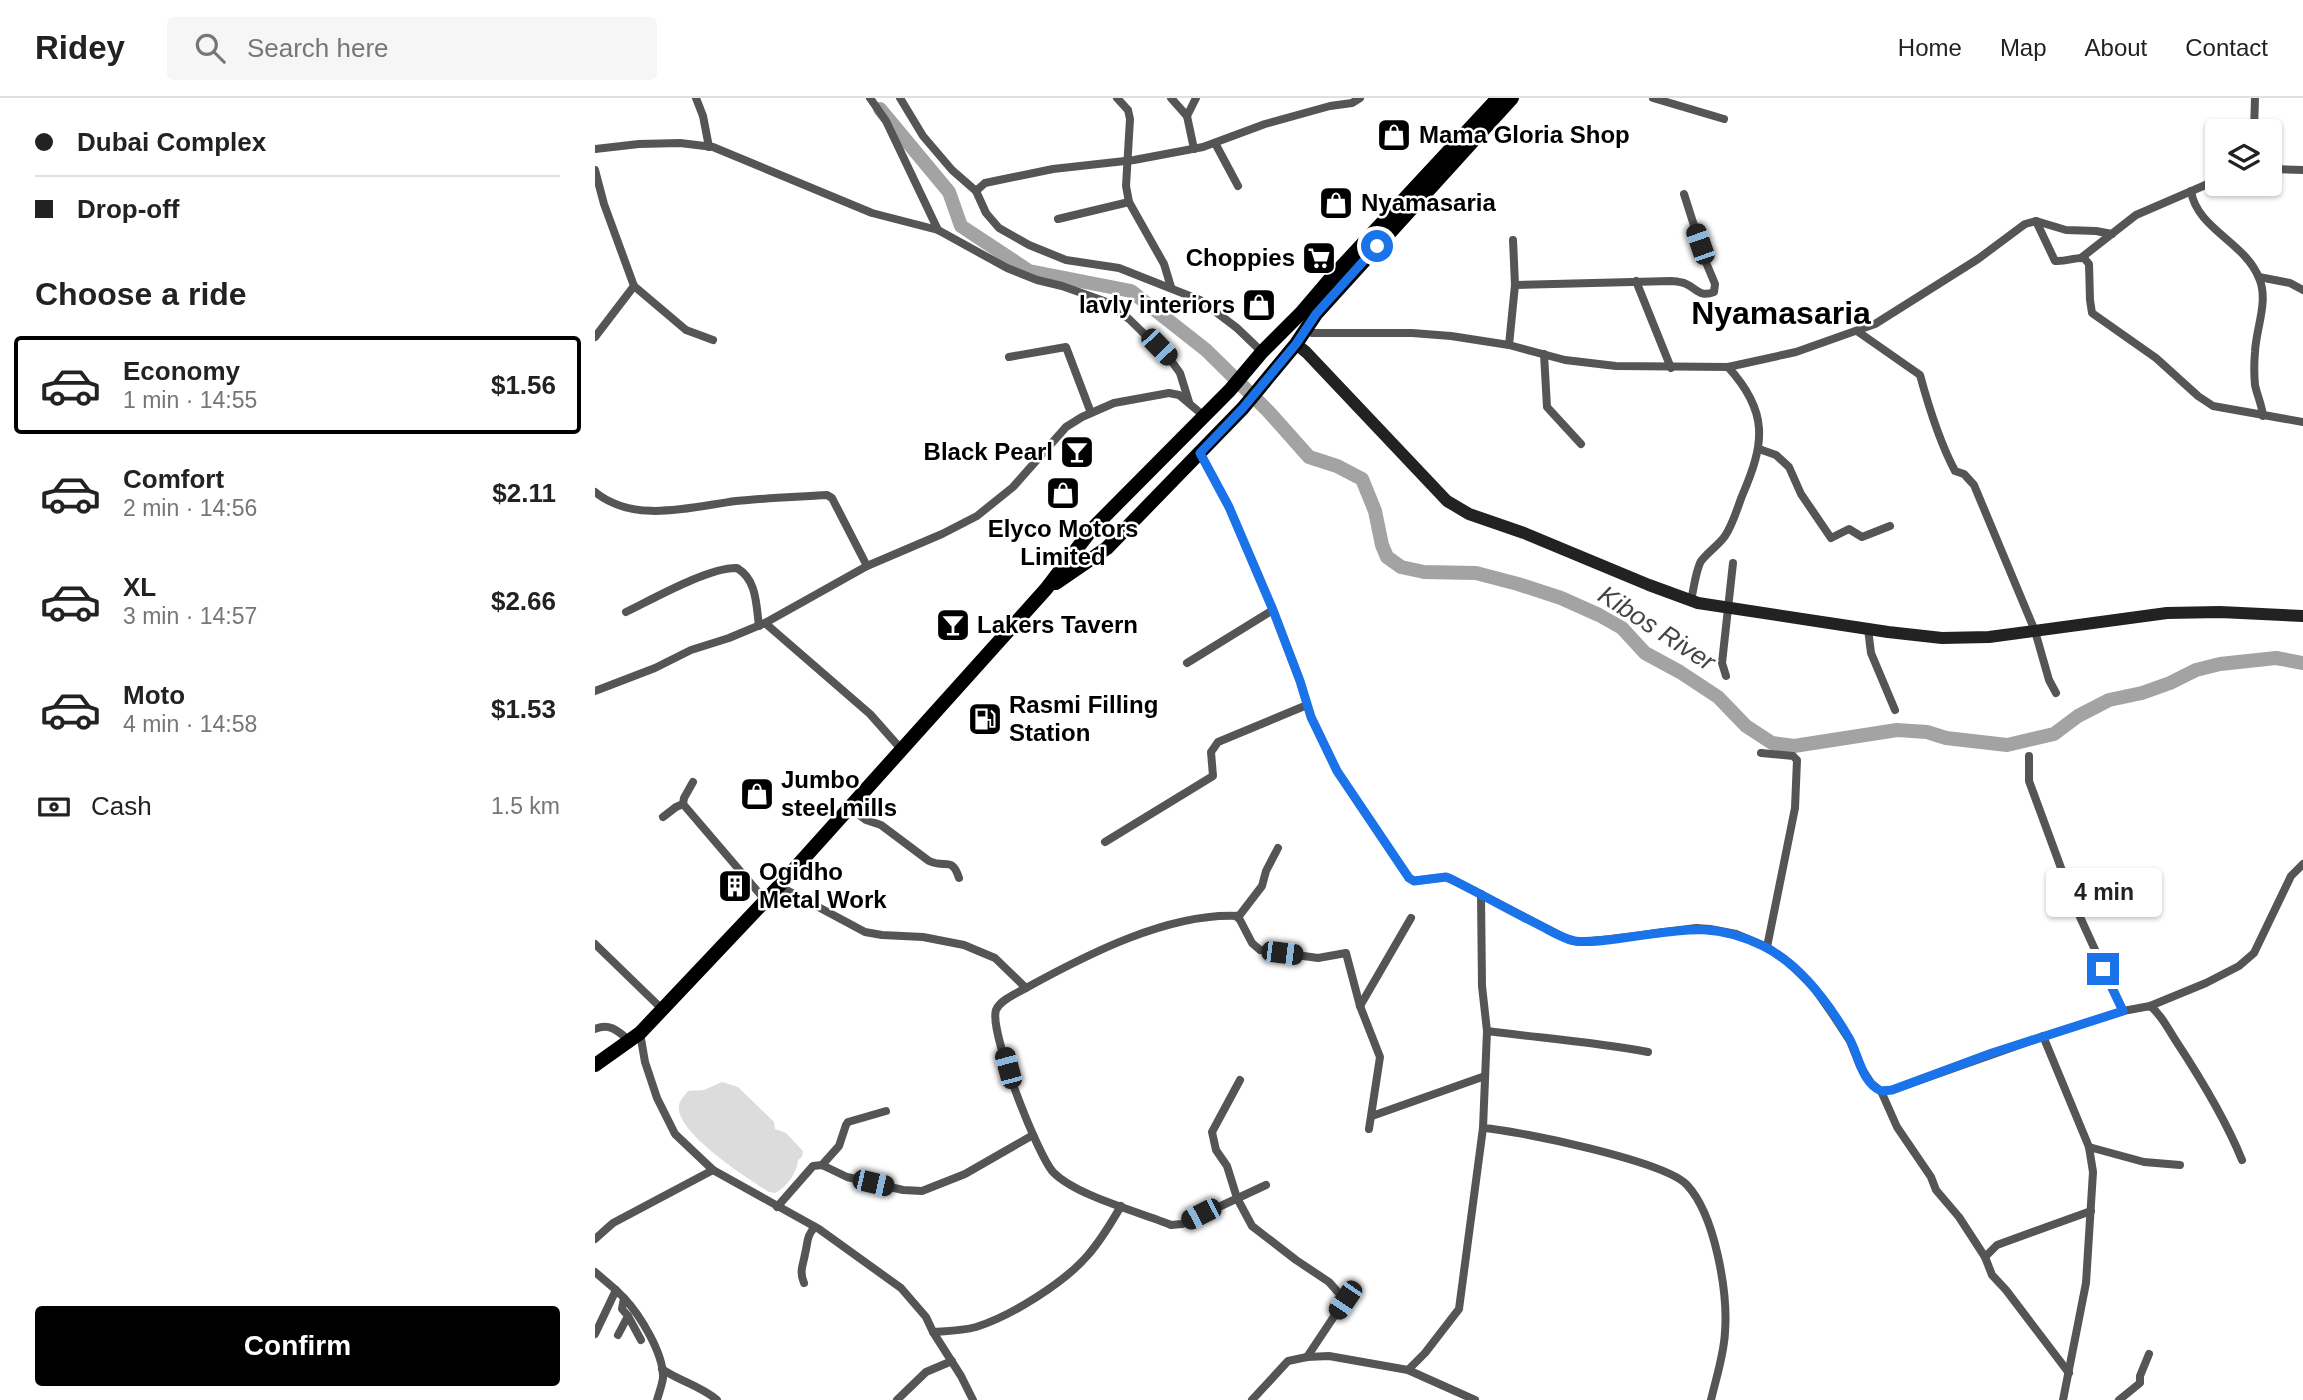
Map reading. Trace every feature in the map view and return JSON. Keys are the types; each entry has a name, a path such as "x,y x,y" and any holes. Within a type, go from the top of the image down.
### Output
{"highway":[{"path":"595,1065 635,1037 663,1010 779,886 1046,589 1098,522 1230,390 1262,352 1498,98"},
{"path":"1046,589 1107,548 1243,408 1296,344 1316,314 1512,98"},
{"path":"1098,522 1115,540"}],"main road":[{"path":"1296,344 1447,501 1458,509 1691,600 1729,609 1942,638 1989,637 2167,613 2220,612 2303,617"}],"street":[{"path":"696,98 703,116 709,147"},
{"path":"870,98 886,121 938,230"},
{"path":"900,98 923,136 952,170 976,191 986,213 999,228 1022,242 1066,260 1119,268 1171,287 1211,307 1262,352"},
{"path":"1117,98 1128,110 1130,119 1126,186 1129,202 1164,264 1171,287"},
{"path":"1171,98 1187,116 1194,149"},
{"path":"1187,116 1196,98"},
{"path":"976,191 985,183 1053,169 1129,161 1194,149 1338,101 1352,103 1360,98"},
{"path":"1653,98 1724,119"},
{"path":"2254,119 2255,98"},
{"path":"1215,143 1238,186"},
{"path":"595,149 639,144 709,147 872,213 938,230 1007,268 1104,301 1129,319 1170,359 1180,373 1189,402"},
{"path":"2282,169 2303,170"},
{"path":"595,170 604,204 634,286 686,330 713,340"},
{"path":"2036,221 2055,261 2081,258 2136,215 2205,185"},
{"path":"2191,191 2196,209 2231,241 2259,276 2262,305 2255,369 2263,416"},
{"path":"1515,285 1671,281 1686,283 1699,294 1714,292 1716,284 1705,260 1684,194"},
{"path":"1058,219 1129,202"},
{"path":"1312,333 1412,333 1509,345 1565,360 1616,366 1728,367 1795,352 1875,324 1978,259 2025,224 2036,221 2066,230 2096,230 2112,234"},
{"path":"1509,345 1515,285 1513,240"},
{"path":"2081,258 2089,264 2092,313 2156,358 2198,396 2213,406 2303,422"},
{"path":"2259,276 2303,290"},
{"path":"1636,281 1671,368"},
{"path":"595,337 634,286"},
{"path":"1857,331 1920,375 1930,413 1951,463 1955,471 1965,474 1974,485 2035,631 2049,680 2056,693"},
{"path":"1009,357 1066,347 1091,413"},
{"path":"1544,354 1547,407 1581,444"},
{"path":"1691,600 1700,561 1727,535 1753,474 1759,449 1760,426 1755,408 1744,384 1728,367"},
{"path":"595,691 655,668 691,650 762,624 867,566 977,516 1013,487 1066,427 1091,413 1114,403 1169,393 1179,395 1204,416"},
{"path":"1759,449 1776,455 1789,467 1801,494 1831,538 1849,529 1862,537 1890,526"},
{"path":"1200,453 1229,507 1273,610 1311,717 1337,771 1409,878 1414,881 1446,877 1574,941 1710,929 1736,934 1767,947 1788,962 1812,985 1850,1041 1860,1066 1871,1083 1881,1091 1897,1127 1931,1177 1936,1190 1959,1217 1985,1257 1991,1275 2006,1290 2069,1373"},
{"path":"595,492 621,506 642,511 827,495 832,498 867,566"},
{"path":"1726,676 1722,663 1733,563"},
{"path":"626,611 688,582 737,568 746,574 752,583 762,624 870,714 901,749"},
{"path":"1187,663 1273,610"},
{"path":"1868,629 1871,653 1895,710"},
{"path":"1105,842 1213,776 1211,752 1218,742 1307,705"},
{"path":"1761,753 1793,756 1797,760 1795,808 1767,947"},
{"path":"2029,756 2029,780 2074,906 2123,1011"},
{"path":"663,817 683,804 693,782"},
{"path":"683,804 765,900"},
{"path":"850,808 866,820 881,825 929,861 935,864 952,864 960,878"},
{"path":"1266,1185 1177,1225 1171,1225 1094,1196 1054,1172 1033,1135 1013,1087 995,1013 1004,1001 1026,988 1076,961 1135,935 1177,923 1229,915 1239,916 1262,886 1266,871 1278,848"},
{"path":"1881,1091 1892,1090 2123,1011 2150,1006 2239,966 2254,953 2291,876 2303,864"},
{"path":"779,886 865,932 923,937 964,945 995,958 1026,988"},
{"path":"1408,1370 1425,1353 1459,1309 1483,1128 1487,1031 1482,986 1481,894"},
{"path":"1236,916 1252,943 1260,950 1318,958 1346,953 1360,1006 1380,1057 1369,1129"},
{"path":"1360,1006 1411,918"},
{"path":"595,944 663,1010"},
{"path":"2150,1006 2172,1035 2222,1114 2242,1160"},
{"path":"595,1029 611,1026 635,1037 657,1098 675,1134 713,1170 815,1227 901,1288 926,1317 973,1400"},
{"path":"1487,1031 1556,1040 1598,1042 1648,1052"},
{"path":"2043,1037 2089,1147 2094,1172 2086,1283 2063,1400"},
{"path":"1372,1116 1485,1076"},
{"path":"1240,1080 1212,1132 1216,1150 1227,1166 1237,1198 1252,1226 1329,1282 1345,1300 1307,1357"},
{"path":"822,1165 839,1146 848,1122 886,1111"},
{"path":"1483,1128 1538,1137 1621,1157 1686,1183 1696,1197 1714,1239 1721,1272 1725,1332 1711,1400"},
{"path":"777,1207 813,1166 822,1165 847,1177 903,1190 922,1191 965,1174 1033,1135"},
{"path":"2089,1147 2126,1158 2180,1165"},
{"path":"595,1239 613,1223 713,1170"},
{"path":"933,1332 974,1327 1008,1314 1053,1285 1086,1257 1106,1233 1121,1206"},
{"path":"1985,1257 1997,1245 2091,1211"},
{"path":"804,1283 801,1265 807,1238 815,1227"},
{"path":"595,1272 635,1309 646,1327 662,1369 663,1379 657,1400"},
{"path":"596,1329 616,1290"},
{"path":"624,1298 622,1309 641,1340"},
{"path":"618,1335 628,1316"},
{"path":"2119,1400 2140,1383 2149,1354"},
{"path":"1252,1400 1285,1364 1292,1360 1329,1356 1408,1370 1475,1400"},
{"path":"897,1400 926,1372 952,1361"},
{"path":"662,1369 709,1393 717,1400"}],"shaded area":[{"path":"722,1082 738,1087 774,1122 775,1129 786,1133 803,1151 791,1179 775,1193 759,1186 715,1154 688,1128 681,1116 679,1105 688,1091 704,1090"}],"waterway":[{"name":"Kibos River","path":"880,109 949,192 961,226 1029,271 1131,291 1206,350 1268,411 1309,457 1337,466 1362,479 1375,511 1387,557 1401,567 1424,572 1476,573 1561,598 1599,615 1622,628 1645,653 1718,697 1746,726 1772,743 1794,746 1897,730 2007,745 2054,734 2078,716 2109,700 2142,693 2196,670 2220,664 2276,658 2303,663"}],"place":[{"name":"Mama Gloria Shop","path":"1394,135"},
{"name":"Nyamasaria","path":"1336,203"},
{"name":"Choppies","path":"1319,258"},
{"name":"lavly interiors","path":"1259,305"},
{"name":"Black Pearl","path":"1077,452"},
{"name":"Elyco Motors Limited","path":"1063,493"},
{"name":"Lakers Tavern","path":"953,625"},
{"name":"Rasmi Filling Station","path":"985,719"},
{"name":"Jumbo steel mills","path":"757,794"},
{"name":"Ogidho Metal Work","path":"735,886"}],"district":[{"name":"Nyamasaria","path":"1781,313"}],"route":[{"path":"1377,246 1316,314 1296,344 1243,408 1200,453 1229,507 1273,610 1311,717 1337,771 1409,878 1414,881 1446,877 1574,941 1696,928 1736,934 1767,947 1812,985 1850,1041 1860,1066 1878,1091 1892,1090 1992,1053 2123,1011 2103,969"}]}
